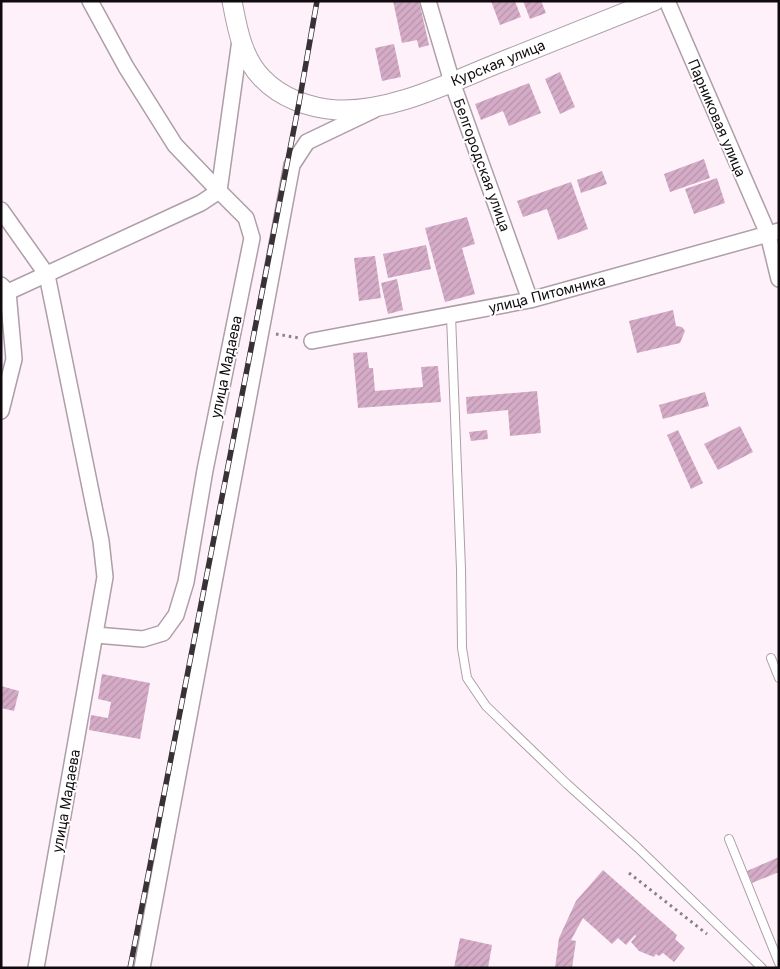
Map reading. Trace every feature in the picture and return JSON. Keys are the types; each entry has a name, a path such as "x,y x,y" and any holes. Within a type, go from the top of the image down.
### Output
{"street":[{"name":"улица Мадаева","path":"90,1 126,67 175,145 246,218 252,238 205,470 186,582 176,615 163,633 143,639 96,635"},
{"name":"Курская улица","path":"232,1 240,40 261,77 278,91 299,103 338,110 391,103 452,82 654,1"},
{"name":"Белгородская улица","path":"428,1 452,82 530,300"},
{"name":"Парниковая улица","path":"667,1 773,233 779,279"},
{"path":"1,411 14,359 4,288 47,275 201,203 219,191 240,40"},
{"path":"142,968 292,166 307,142 391,103"},
{"name":"улица Мадаева","path":"1,210 47,275 101,541 105,577 36,968"},
{"name":"улица Питомника","path":"312,341 530,300 773,233"}],"lane":[{"path":"450,316 461,561 462,648 467,678 486,706 567,784 638,848 762,968"},
{"path":"771,658 779,678"},
{"path":"729,839 779,963"}],"path":[{"path":"261,331 312,341"},
{"path":"629,873 714,938"}],"building":[{"path":"393,1 419,1 429,45 419,48 417,40 402,43"},
{"path":"491,1 515,1 521,17 500,25"},
{"path":"523,1 541,1 546,13 530,19"},
{"path":"394,44 401,77 382,81 375,48"},
{"path":"560,72 575,107 560,114 545,79"},
{"path":"529,83 541,113 509,126 503,111 481,120 475,104"},
{"path":"704,159 710,178 670,192 664,174"},
{"path":"602,171 607,184 581,193 577,180"},
{"path":"717,178 725,203 694,214 685,189"},
{"path":"571,182 588,229 558,240 547,209 523,217 517,201"},
{"path":"467,217 475,244 462,248 475,294 445,302 425,228"},
{"path":"426,245 431,269 388,278 383,254"},
{"path":"375,256 381,298 359,301 354,258"},
{"path":"397,279 403,310 388,314 381,283"},
{"path":"673,310 676,326 682,327 685,331 680,343 637,353 629,321"},
{"path":"367,352 369,368 373,368 375,391 423,387 421,367 438,366 441,402 358,408 353,353"},
{"path":"537,391 541,433 510,436 508,410 467,414 466,397"},
{"path":"705,392 709,406 663,419 659,405"},
{"path":"740,426 753,452 718,470 704,444"},
{"path":"487,430 488,439 471,441 469,432"},
{"path":"678,430 703,483 691,489 667,435"},
{"path":"102,674 150,683 140,739 89,730 91,715 108,718 111,702 98,699"},
{"path":"1,686 19,691 14,711 1,708"},
{"path":"779,857 779,872 752,883 747,871"},
{"path":"603,870 677,935 675,939 685,948 674,962 663,953 659,956 656,954 654,957 639,951 631,942 635,935 626,945 618,938 612,944 583,918 571,940 576,941 572,968 555,968 559,938 576,901"},
{"path":"460,938 492,945 488,968 454,968"}],"railway":[{"path":"130,968 299,103 317,1"}]}
